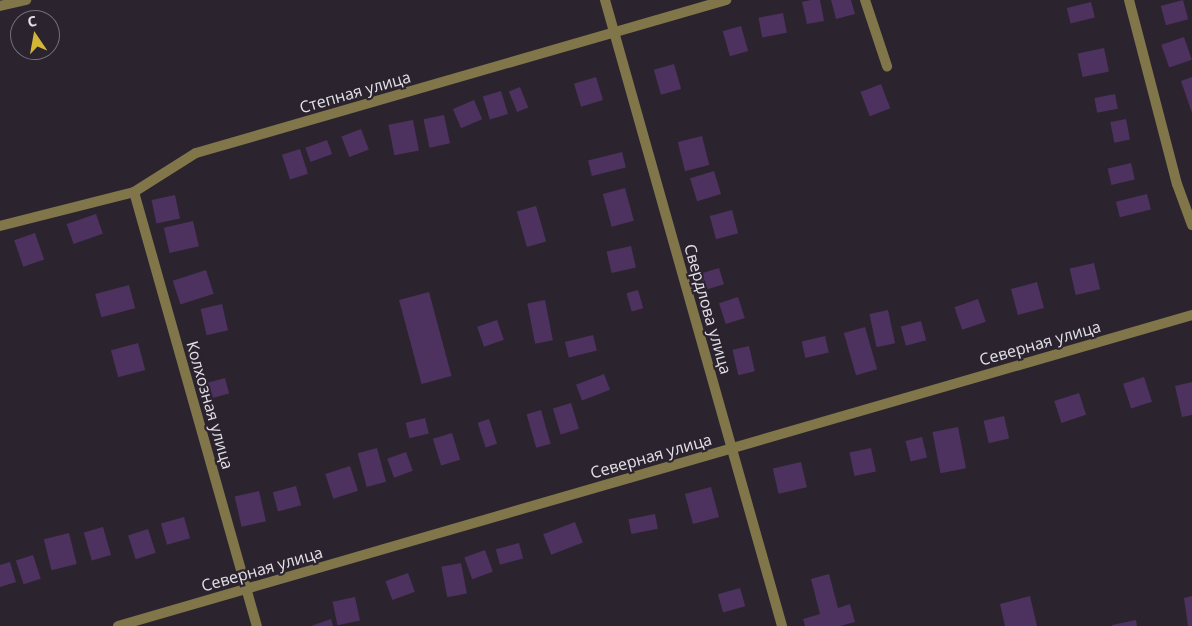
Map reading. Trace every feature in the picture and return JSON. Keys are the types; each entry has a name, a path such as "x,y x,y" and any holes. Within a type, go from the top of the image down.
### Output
{"street":[{"path":"0,6 26,0"},
{"name":"Свердлова улица","path":"605,0 782,626"},
{"name":"Степная улица","path":"0,226 134,192 196,153 726,0"},
{"path":"865,0 887,66"},
{"path":"1129,0 1178,184 1192,225"},
{"name":"Колхозная улица","path":"134,192 257,626"},
{"name":"Северная улица","path":"118,626 1192,314"}],"building":[{"path":"820,0 824,21 807,24 802,2"},
{"path":"831,0 851,0 855,14 836,19"},
{"path":"1183,0 1188,19 1166,25 1161,6"},
{"path":"1091,2 1095,18 1071,24 1067,8"},
{"path":"783,13 787,33 762,37 758,18"},
{"path":"741,26 748,51 730,56 723,31"},
{"path":"1184,37 1192,60 1169,68 1161,45"},
{"path":"1104,48 1109,71 1083,77 1078,54"},
{"path":"674,64 681,89 661,95 654,70"},
{"path":"596,77 603,100 581,107 574,84"},
{"path":"1192,77 1192,113 1181,81"},
{"path":"881,84 890,108 870,116 860,92"},
{"path":"520,87 528,107 517,112 509,91"},
{"path":"501,91 508,114 490,120 483,97"},
{"path":"1115,94 1118,109 1097,113 1094,98"},
{"path":"474,100 482,119 461,128 453,109"},
{"path":"444,115 450,143 429,148 423,119"},
{"path":"1126,119 1130,140 1114,143 1110,122"},
{"path":"413,120 419,150 394,155 388,125"},
{"path":"361,129 369,150 349,157 341,137"},
{"path":"702,136 709,165 685,171 678,142"},
{"path":"327,140 332,154 311,162 305,148"},
{"path":"300,149 308,174 290,180 282,155"},
{"path":"622,152 626,168 592,176 588,160"},
{"path":"1131,163 1135,180 1111,185 1108,168"},
{"path":"714,171 721,194 697,201 690,178"},
{"path":"625,188 634,221 612,227 603,194"},
{"path":"1147,194 1151,210 1120,217 1116,202"},
{"path":"175,195 180,218 157,223 152,200"},
{"path":"536,206 546,242 527,247 517,212"},
{"path":"732,210 738,233 716,239 710,216"},
{"path":"96,214 103,234 74,244 67,224"},
{"path":"193,221 199,246 170,253 164,228"},
{"path":"35,233 44,259 23,267 14,240"},
{"path":"631,246 636,267 612,273 607,252"},
{"path":"1094,263 1100,289 1076,295 1070,269"},
{"path":"719,268 724,284 701,291 696,275"},
{"path":"206,270 214,294 180,305 173,281"},
{"path":"1037,282 1044,308 1018,315 1011,289"},
{"path":"129,285 135,308 101,317 95,294"},
{"path":"638,290 643,308 632,312 626,293"},
{"path":"429,292 452,376 422,384 399,300"},
{"path":"738,297 745,318 726,324 719,303"},
{"path":"978,299 986,322 962,330 954,307"},
{"path":"545,300 553,340 535,344 527,303"},
{"path":"222,304 228,330 207,335 201,309"},
{"path":"888,310 895,343 876,347 869,314"},
{"path":"497,320 504,340 484,347 477,327"},
{"path":"921,321 926,340 906,346 901,326"},
{"path":"865,327 877,369 856,375 844,333"},
{"path":"593,335 597,351 569,358 565,342"},
{"path":"825,336 829,353 805,358 802,341"},
{"path":"138,343 145,370 118,377 111,350"},
{"path":"749,346 755,371 738,375 732,350"},
{"path":"604,374 610,390 582,401 576,385"},
{"path":"1144,377 1152,402 1131,409 1123,384"},
{"path":"225,378 229,393 203,400 199,385"},
{"path":"1192,382 1192,415 1182,417 1175,386"},
{"path":"1079,393 1086,415 1061,423 1054,401"},
{"path":"571,403 579,429 561,434 553,409"},
{"path":"541,410 551,444 536,448 527,414"},
{"path":"1004,416 1009,438 989,443 984,421"},
{"path":"425,418 429,434 409,438 406,423"},
{"path":"489,419 497,444 486,447 478,423"},
{"path":"958,427 966,468 940,473 932,432"},
{"path":"452,433 460,460 441,466 433,439"},
{"path":"922,437 927,457 911,461 906,441"},
{"path":"377,448 386,482 367,487 358,453"},
{"path":"871,448 876,471 854,476 849,453"},
{"path":"406,452 413,471 394,478 387,459"},
{"path":"801,462 807,487 779,494 773,469"},
{"path":"350,466 358,491 333,499 325,474"},
{"path":"296,486 301,505 278,512 273,492"},
{"path":"711,487 719,517 693,524 685,494"},
{"path":"259,491 266,521 242,527 235,497"},
{"path":"655,514 658,529 631,534 628,519"},
{"path":"184,517 190,538 167,545 161,524"},
{"path":"575,522 583,543 551,555 543,534"},
{"path":"103,527 111,555 92,560 84,533"},
{"path":"148,529 156,553 136,559 128,535"},
{"path":"69,533 77,564 52,570 44,539"},
{"path":"519,543 523,558 500,565 496,549"},
{"path":"485,550 493,572 472,579 464,558"},
{"path":"33,555 41,579 24,584 16,561"},
{"path":"10,562 16,582 0,587 0,565"},
{"path":"461,563 467,593 447,597 441,567"},
{"path":"408,573 415,592 392,600 385,581"},
{"path":"829,574 838,608 850,604 855,622 840,626 805,626 803,619 820,614 811,579"},
{"path":"740,588 745,606 723,613 718,594"},
{"path":"1030,596 1037,626 1005,626 1000,604"},
{"path":"1192,596 1192,626 1188,626 1184,598"},
{"path":"355,597 360,620 337,625 333,602"},
{"path":"331,619 333,626 311,626"},
{"path":"1136,620 1137,626 1112,626 1112,625"}]}
